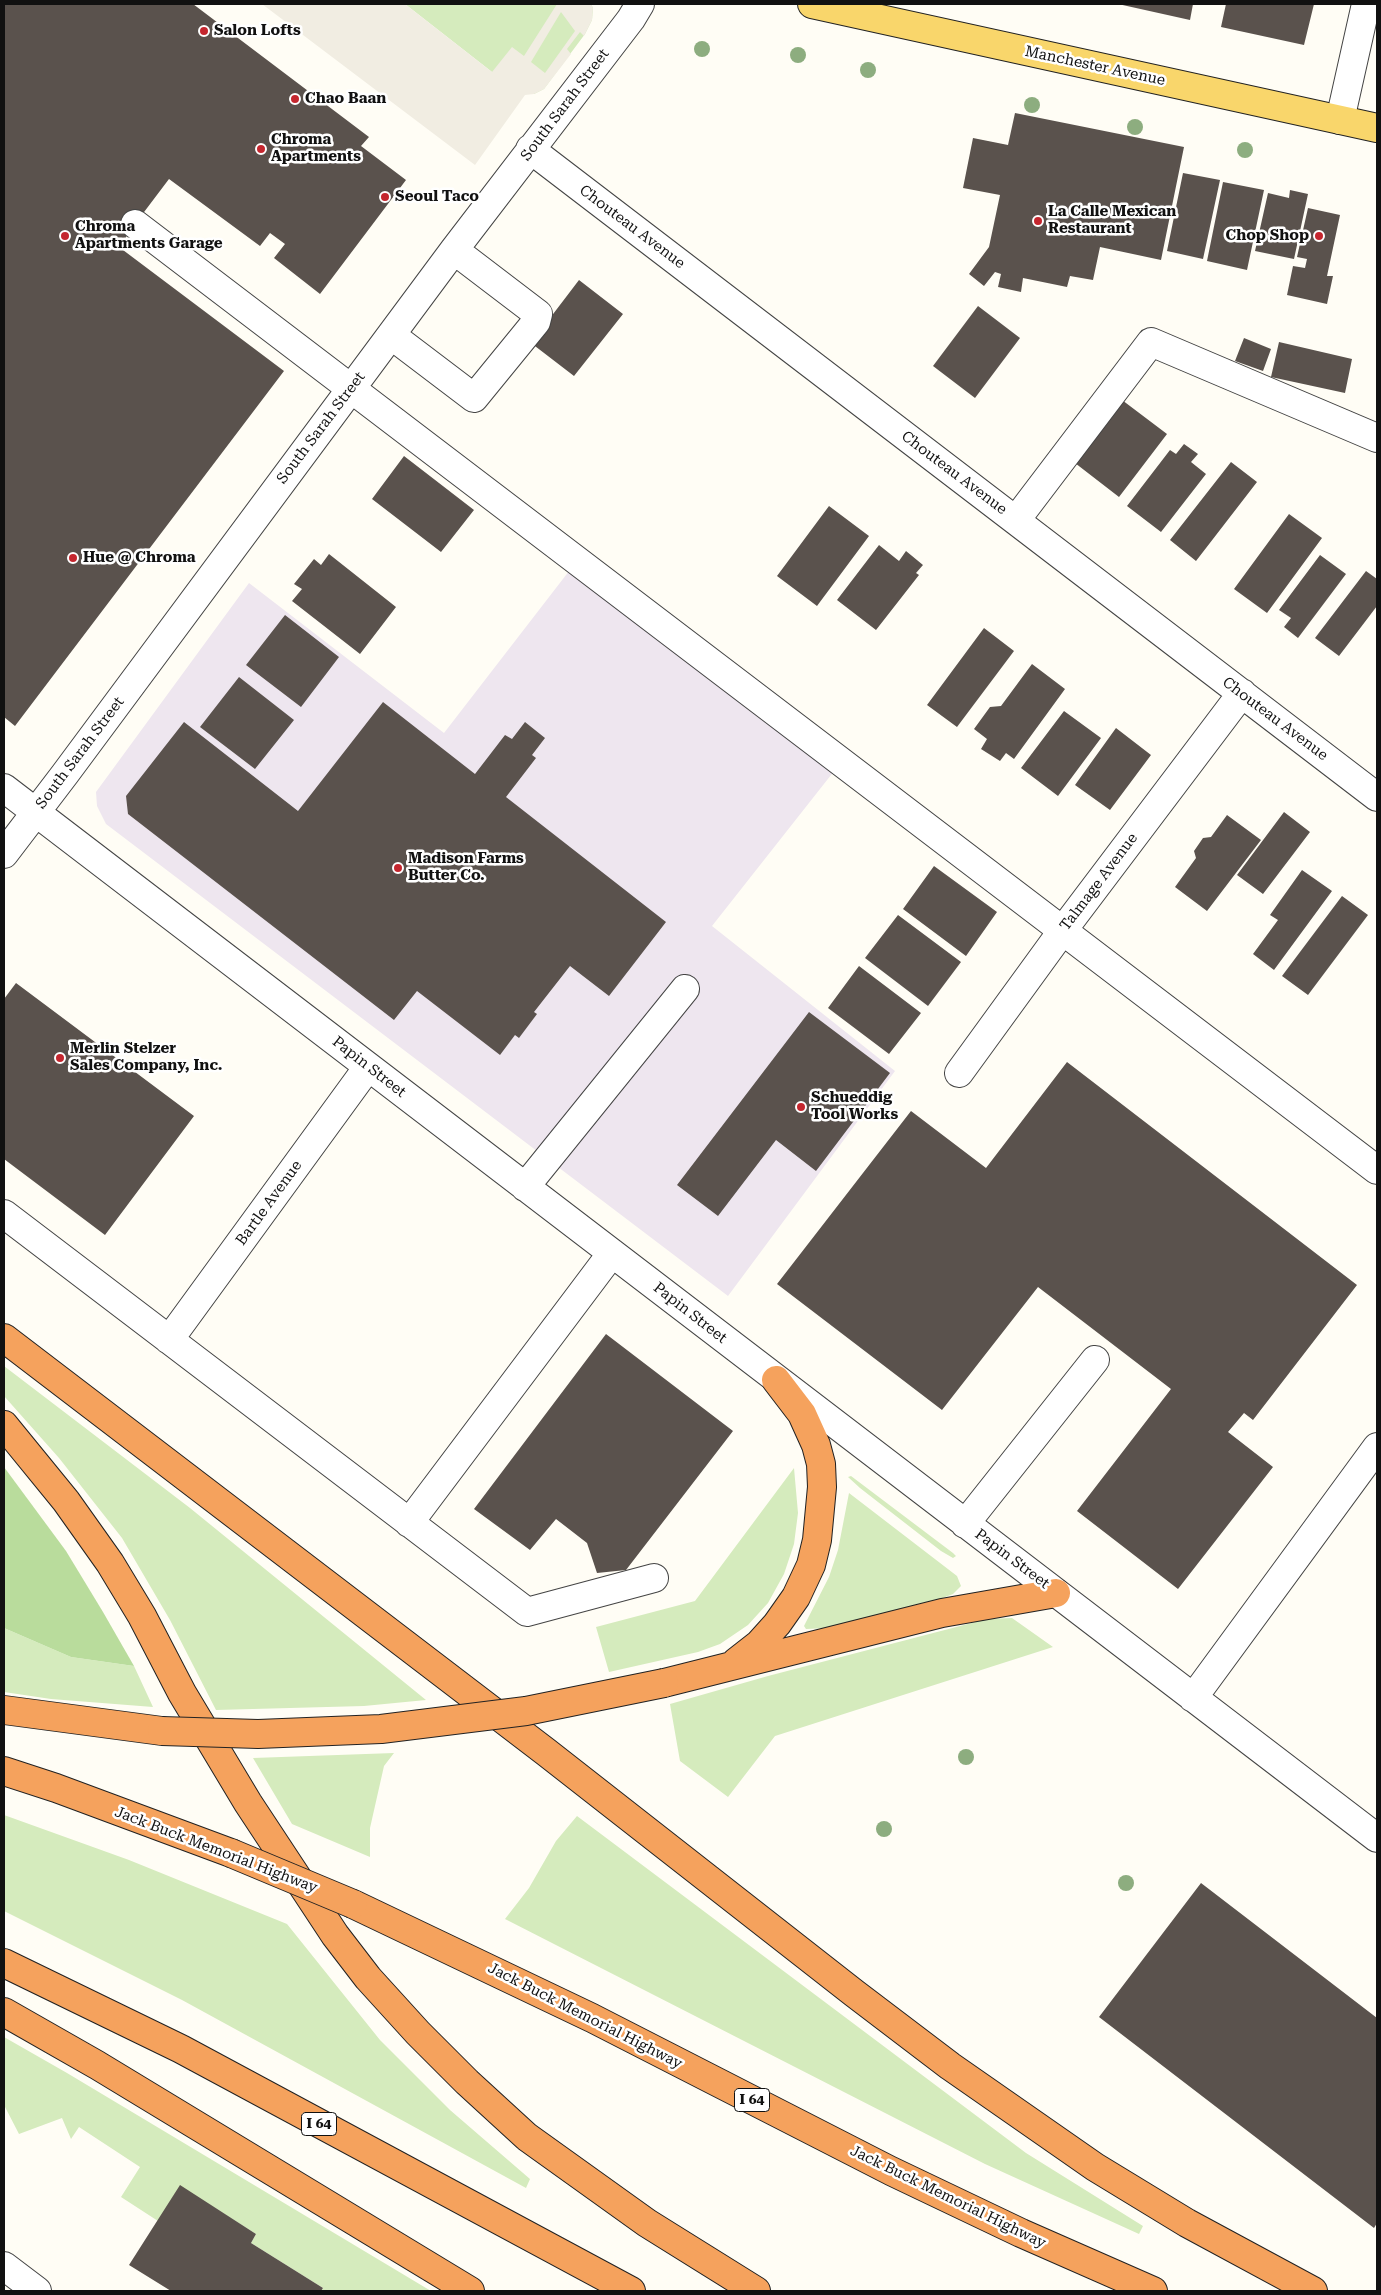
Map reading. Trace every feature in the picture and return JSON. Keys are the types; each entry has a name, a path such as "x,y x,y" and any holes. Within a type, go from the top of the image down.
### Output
{"highway":[{"path":"4,1338 546,1752 950,2066 1095,2167 1187,2223 1313,2291"},
{"path":"730,1667 759,1644 782,1618 796,1597 811,1565 817,1540 822,1487 821,1464 816,1445 802,1414 776,1380"},
{"path":"4,1426 66,1501 110,1563 142,1616 182,1693 248,1803 335,1934 368,1978 418,2034 527,2137 647,2223 756,2291"},
{"path":"4,1710 162,1731 258,1734 381,1729 526,1711 664,1683 942,1613 1056,1593"},
{"name":"Jack Buck Memorial Highway","path":"4,1771 56,1788 231,1853 352,1904 575,2010 900,2175 1021,2233 1153,2291"},
{"name":"I 64","path":"4,1963 181,2050 631,2291"},
{"path":"4,2012 96,2065 470,2291"}],"main road":[{"name":"Manchester Avenue","path":"812,4 1377,128"}],"street":[{"name":"South Sarah Street","path":"4,854 454,250 631,19 640,4"},
{"path":"1340,120 1366,4"},
{"name":"Chouteau Avenue","path":"530,149 1377,797"},
{"path":"134,224 349,390 1377,1170"},
{"path":"391,335 474,398 536,322 538,314 454,250"},
{"path":"1016,520 1151,342 1377,438"},
{"name":"Talmage Avenue","path":"959,1073 1063,930 1242,693"},
{"name":"Papin Street","path":"4,788 1377,1838"},
{"path":"525,1187 685,989"},
{"name":"Bartle Avenue","path":"169,1340 368,1067"},
{"path":"4,1214 526,1612 654,1578"},
{"path":"409,1523 612,1253"},
{"path":"965,1524 1095,1360"},
{"path":"1193,1698 1377,1447"},
{"path":"4,2266 37,2291"}],"shaded area":[{"path":"262,4 405,4 492,72 512,47 524,56 557,4 591,4 593,8 592,20 584,36 580,32 567,49 571,54 544,89 534,94 525,95 475,165","holes":["561,12 575,31 545,73 531,62"]},
{"path":"583,553 846,756 712,926 895,1071 728,1296 106,824 97,806 96,792 249,583 444,733"}],"green space":[{"path":"405,4 591,4 593,8 592,20 585,34 544,89 534,94 492,72"},
{"path":"4,1366 190,1508 426,1700 364,1706 216,1710 170,1620 122,1538 59,1458 4,1396"},
{"path":"4,1467 66,1551 134,1666 71,1657 4,1628"},
{"path":"794,1468 798,1513 794,1544 784,1574 768,1603 748,1625 720,1644 698,1652 609,1672 596,1627 695,1601"},
{"path":"851,1476 956,1556 953,1558 941,1551 860,1488 848,1477"},
{"path":"849,1493 957,1576 961,1586 953,1594 940,1599 830,1628 806,1629 804,1626 829,1577 838,1550"},
{"path":"1012,1618 1053,1647 775,1736 728,1797 680,1761 670,1704 768,1676 987,1619"},
{"path":"4,1628 71,1657 134,1666 153,1707 51,1699 4,1692"},
{"path":"394,1753 384,1766 370,1828 370,1857 292,1824 253,1758"},
{"path":"4,1815 129,1860 287,1924 380,2040 450,2110 530,2179 526,2188 182,2000 4,1911"},
{"path":"577,1816 1026,2153 1143,2226 1139,2234 985,2164 505,1919 529,1888 556,1841"},
{"path":"4,2037 431,2291 321,2291 323,2288 251,2243 256,2234 180,2186 158,2221 121,2197 140,2167 79,2127 71,2139 62,2118 19,2134 4,2105"}],"building":[{"path":"4,4 193,4 369,137 361,146 406,180 320,294 274,258 285,244 270,233 260,246 169,179 135,224 119,247 284,371 15,726 4,717"},
{"path":"1118,4 1193,4 1190,20"},
{"path":"1226,4 1314,4 1304,45 1221,27"},
{"path":"1015,113 1184,147 1161,260 1100,247 1093,280 1070,276 1067,287 1023,278 1021,292 998,287 1001,274 995,272 984,286 969,274 989,247 1000,195 963,188 973,138 1008,145"},
{"path":"1183,173 1220,180 1203,259 1167,251"},
{"path":"1223,182 1264,190 1247,270 1207,261"},
{"path":"1290,190 1308,194 1294,259 1255,251 1268,193 1289,198"},
{"name":"Chop Shop","path":"1308,208 1340,215 1327,276 1333,276 1327,304 1287,295 1293,266 1305,268 1307,259 1297,257"},
{"path":"579,280 623,314 574,376 531,343"},
{"path":"978,306 1020,338 975,398 933,366"},
{"path":"1244,338 1271,349 1263,371 1235,361"},
{"path":"1279,342 1352,359 1345,393 1271,377"},
{"path":"1122,400 1167,434 1119,497 1075,463"},
{"path":"1184,444 1198,454 1191,462 1206,474 1161,532 1127,506 1170,450 1176,454"},
{"path":"404,456 474,510 441,552 372,499"},
{"path":"1231,462 1257,482 1196,561 1170,540"},
{"path":"829,506 869,536 817,606 777,576"},
{"path":"1289,514 1322,538 1267,613 1234,589"},
{"path":"879,545 899,561 906,551 923,565 916,573 919,575 876,630 837,600"},
{"path":"329,554 396,607 360,654 292,601 302,589 294,584 314,559 321,565"},
{"path":"1320,555 1346,574 1298,638 1284,627 1291,618 1279,610"},
{"path":"1366,571 1377,579 1377,606 1339,656 1315,638"},
{"path":"285,615 339,657 301,707 246,665"},
{"path":"984,628 1014,651 957,727 927,705"},
{"path":"1032,664 1065,689 1014,759 1006,753 1000,761 981,749 987,739 974,729 990,707 1001,706"},
{"path":"239,677 294,720 255,769 200,727"},
{"name":"Madison Farms Butter Co.","path":"383,702 475,774 505,735 512,739 525,722 545,738 532,755 536,758 506,797 666,922 609,996 570,966 534,1012 537,1014 519,1038 515,1035 500,1055 417,991 394,1020 128,814 126,796 184,722 298,811"},
{"path":"1064,711 1101,738 1058,796 1021,768"},
{"path":"1116,728 1151,755 1110,810 1075,785"},
{"path":"1284,812 1310,832 1263,894 1237,875"},
{"path":"1227,815 1261,840 1207,911 1175,887 1196,858 1194,851 1203,838 1211,837"},
{"path":"934,866 997,912 966,956 903,909"},
{"path":"1302,870 1332,891 1274,970 1253,954 1278,920 1270,915"},
{"path":"1342,896 1368,915 1308,995 1282,976"},
{"path":"898,915 961,962 928,1006 865,958"},
{"path":"859,966 921,1013 889,1054 828,1008"},
{"name":"Merlin Stelzer Sales Company, Inc.","path":"16,983 194,1116 105,1235 4,1159 4,999"},
{"name":"Schueddig Tool Works","path":"809,1012 890,1073 816,1171 776,1140 718,1216 677,1185"},
{"path":"1067,1062 1357,1285 1253,1420 1244,1413 1228,1432 1273,1467 1178,1589 1077,1511 1171,1389 1038,1287 942,1410 777,1284 911,1111 986,1168"},
{"path":"606,1334 733,1431 626,1570 597,1573 587,1543 556,1519 530,1550 474,1509"},
{"path":"1201,1883 1377,2018 1377,2223 1374,2228 1099,2017"},
{"path":"180,2185 256,2234 251,2243 323,2288 321,2291 171,2291 129,2265"}],"place":[{"name":"Salon Lofts","path":"204,31"},
{"name":"Chao Baan","path":"295,99"},
{"name":"Chroma Apartments","path":"261,149"},
{"name":"Seoul Taco","path":"385,197"},
{"name":"La Calle Mexican Restaurant","path":"1038,221"},
{"name":"Chroma Apartments Garage","path":"65,236"},
{"name":"Chop Shop","path":"1319,236"},
{"name":"Hue @ Chroma","path":"73,558"},
{"name":"Madison Farms Butter Co.","path":"398,868"},
{"name":"Merlin Stelzer Sales Company, Inc.","path":"60,1058"},
{"name":"Schueddig Tool Works","path":"801,1107"}]}
